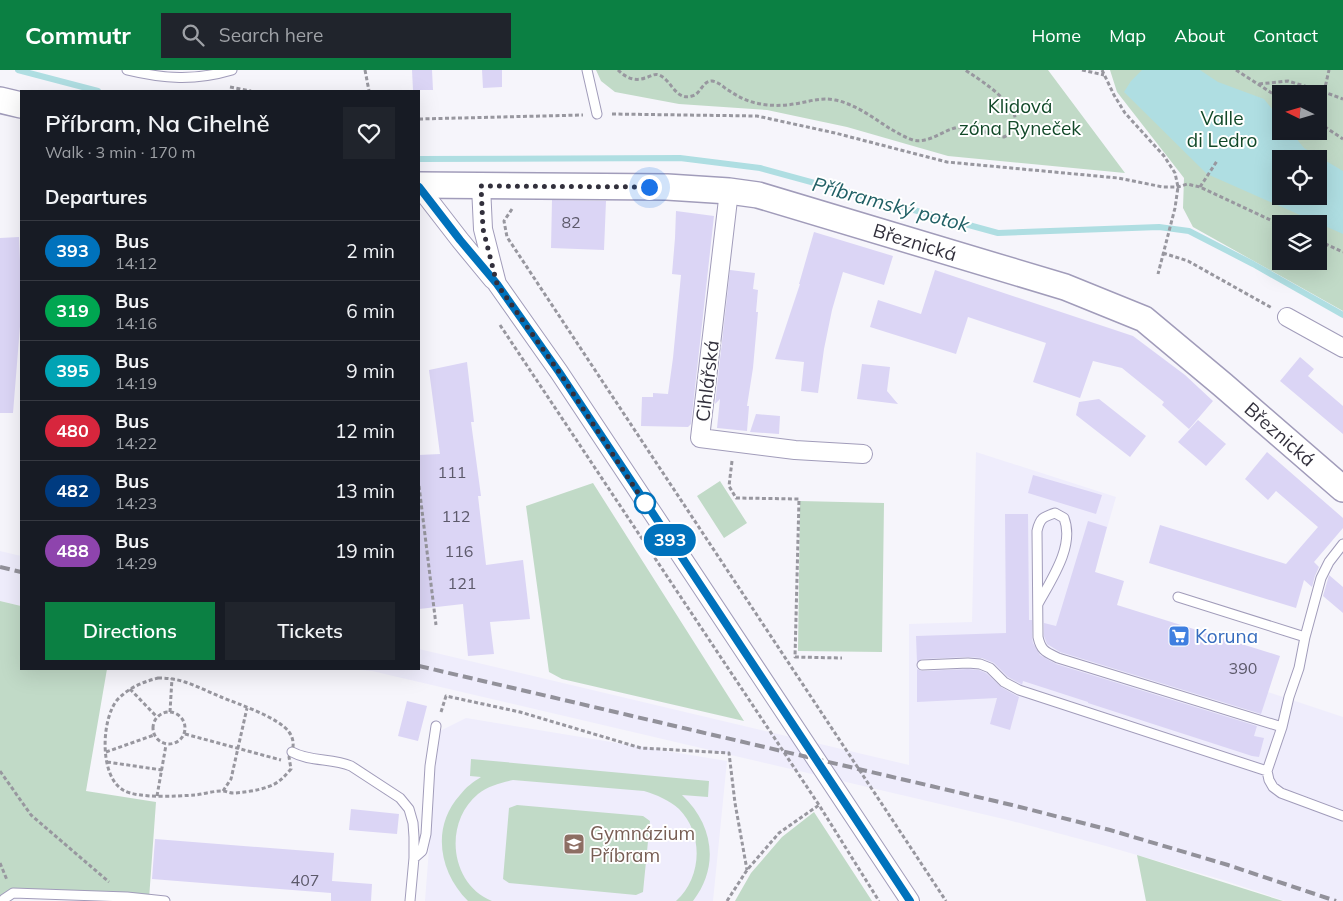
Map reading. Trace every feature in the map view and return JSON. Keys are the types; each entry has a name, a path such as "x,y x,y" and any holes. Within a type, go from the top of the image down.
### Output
{"street":[{"path":"0,100 20,105"},
{"name":"Březnická","path":"420,186 668,187 758,195 1056,284 1144,318 1343,489"},
{"path":"481,186 483,229 497,284"},
{"path":"420,187 460,240 497,284 559,372 910,901"},
{"name":"Cihlářská","path":"729,191 700,438 795,450 863,454"},
{"path":"1287,317 1343,348"}],"lane":[{"path":"127,70 173,78 202,77 232,70"},
{"path":"587,70 597,114"},
{"path":"1038,604 1060,563 1067,540 1068,527 1064,518 1055,513 1045,516 1039,522 1037,531 1038,637 1040,646 1047,653 1282,727"},
{"path":"1343,544 1328,562 1321,578 1299,668 1267,771 1273,787 1282,793 1343,816"},
{"path":"1178,597 1306,637"},
{"path":"922,665 980,664 990,668 1004,682 1019,690 1267,771"},
{"path":"414,858 422,851 426,834 430,766 436,726"},
{"path":"291,755 342,762 400,798 408,809 413,823 414,858 410,901"},
{"path":"4,901 13,893 126,897 166,901"}],"path":[{"path":"365,70 369,90"},
{"path":"618,70 624,76 634,80 643,79 655,74 660,75 675,92 684,97 698,93 705,83 711,81 719,83 744,99 756,103 781,105 825,98 836,100 858,108 901,135 913,140 933,138 957,128 968,127 1004,137 1010,134 1015,122 1015,116 1008,104 990,86 965,70"},
{"path":"1082,70 1105,75"},
{"path":"1102,70 1125,113 1168,161 1175,173 1178,187 1175,208 1158,274"},
{"path":"1236,70 1272,93"},
{"path":"1326,85 1329,70"},
{"path":"1259,84 1288,81 1301,85"},
{"path":"1328,93 1343,99"},
{"path":"420,119 597,114 757,116 835,133 947,162 1118,178 1163,188 1187,184 1200,187 1272,220"},
{"path":"1328,129 1343,139"},
{"path":"1200,187 1217,161"},
{"path":"516,202 504,221 506,236 946,901"},
{"path":"1327,245 1343,252"},
{"path":"1164,253 1188,261 1287,317"},
{"path":"496,320 819,805 879,901"},
{"path":"735,443 729,486 736,498 799,499 795,657 842,658"},
{"path":"420,494 436,625"},
{"path":"158,678 172,678 184,681 271,719 283,726 293,740 292,769 282,780 267,787 232,793 223,791 196,795 157,796 135,794 123,790 114,782 109,772 105,733 108,717 117,700 130,690 142,682 158,678"},
{"path":"170,712 172,678"},
{"path":"130,690 156,717"},
{"path":"436,726 446,696 520,712 641,748 728,753 747,870"},
{"path":"223,791 231,779 247,708"},
{"path":"165,712 170,712 183,719 185,734 179,742 166,745 156,739 152,726 156,717 165,712"},
{"path":"185,734 279,760 285,761 291,755"},
{"path":"106,752 154,736"},
{"path":"157,796 166,745"},
{"path":"107,762 162,770"},
{"path":"0,771 32,814 126,897"},
{"path":"727,901 747,870 779,834 819,805"}],"shaded area":[{"path":"976,452 1116,497 1077,632 1343,717 1343,901 1285,901 1223,880 1008,820 372,671 360,670 420,670 420,649 909,765 909,624 972,622"},
{"path":"0,551 20,556 20,606 0,601"},
{"name":"Gymnázium Příbram","path":"466,718 727,761 713,901 425,901 438,732"}],"green space":[{"name":"Klidová zóna Ryneček","path":"596,70 1048,70 1125,173 948,156 847,127 767,110 679,104 615,92 601,81"},
{"name":"Valle di Ledro","path":"1110,70 1343,70 1343,311 1193,227 1183,208 1184,178 1117,92"},
{"path":"720,481 747,523 724,538 697,496"},
{"path":"593,483 744,721 562,679 549,672 526,506"},
{"path":"800,501 884,503 882,652 798,651"},
{"path":"0,601 20,606 20,670 107,670 86,791 156,802 149,899 13,893 0,901"},
{"path":"471,759 709,781 708,797 682,795 701,819 706,832 710,860 702,888 693,901 676,901 685,891 691,880 697,856 696,843 687,819 679,809 667,800 644,791 513,780 490,787 478,794 467,806 460,821 456,836 456,852 460,867 467,881 478,893 492,901 468,901 450,877 442,849 442,835 445,821 451,808 460,795 481,777 470,776"},
{"path":"517,805 643,816 650,821 643,892 636,895 509,883 503,879 509,808"},
{"path":"814,812 872,901 735,901 751,873 782,837"},
{"path":"1137,855 1283,901 1146,901"}],"water":[{"path":"1142,70 1200,70 1218,82 1264,99 1272,109 1272,140 1297,140 1307,150 1272,150 1272,203 1207,174 1124,92 1131,81"},
{"path":"1327,162 1343,171 1343,234 1327,227 1327,215 1300,215 1277,205 1327,205"}],"building":[{"path":"412,70 432,70 433,90 413,90"},
{"path":"482,70 502,70 502,87 483,88"},
{"path":"552,200 606,201 604,250 551,248"},
{"path":"676,211 714,216 691,424 688,427 641,426 642,397 653,397 653,393 668,394 681,275 672,274"},
{"path":"814,232 893,256 884,285 843,272 832,310 818,393 801,391 804,362 775,359 800,284"},
{"path":"19,237 20,326 13,413 0,413 0,238"},
{"path":"730,270 755,273 753,289 758,290 753,368 747,406 749,406 747,431 717,428 720,399 715,404"},
{"path":"935,270 1133,336 1185,375 1213,401 1189,429 1162,405 1164,402 1122,368 1093,361 1080,398 1033,382 1046,343 968,317 956,354 870,327 878,300 921,314"},
{"path":"1300,357 1314,369 1308,376 1343,406 1343,434 1280,381"},
{"path":"467,362 474,422 471,422 481,496 478,496 486,565 523,560 530,619 490,622 494,654 468,656 463,604 420,609 420,455 440,454 429,370"},
{"path":"862,364 890,367 887,391 898,404 857,399"},
{"path":"1099,399 1146,436 1130,457 1076,415 1079,402"},
{"path":"756,414 780,416 779,434 750,432"},
{"path":"1198,420 1226,444 1206,466 1178,442"},
{"path":"1267,452 1343,518 1343,528 1314,562 1319,567 1312,587 1304,580 1296,608 1149,563 1160,525 1286,564 1318,527 1276,491 1268,500 1245,479"},
{"path":"1033,475 1102,495 1096,514 1028,493"},
{"path":"1005,514 1028,514 1029,620 1032,620 1033,643 1040,655 1056,664 1257,726 1254,736 1264,738 1259,757 1023,681 1022,685 1008,677 994,663 982,658 922,659 917,662 916,636 1006,633"},
{"path":"1088,521 1107,527 1095,572 1124,581 1117,605 1280,656 1261,714 1060,652 1047,644 1044,636 1044,623 1056,626"},
{"path":"1329,575 1343,587 1343,613 1323,596"},
{"path":"917,669 922,671 968,669 986,673 1001,687 1019,697 1010,730 990,724 997,698 917,702"},
{"path":"407,701 427,706 418,741 398,736"},
{"path":"351,809 399,814 397,834 349,830"},
{"path":"155,839 334,853 332,881 372,884 371,901 331,901 331,893 152,879"}],"waterway":[{"name":"Příbramský potok","path":"18,70 94,90"},
{"name":"Příbramský potok","path":"420,159 680,158 760,168 998,233 1159,227 1189,231 1253,264 1343,315"}],"railway":[{"path":"0,567 20,572"},
{"path":"420,666 1012,805 1110,830 1228,865 1336,901"}],"bus line":[{"name":"393","path":"420,188 497,284 559,372 910,901"}],"place":[{"name":"Koruna","path":"1179,636"},
{"name":"Gymnázium Příbram","path":"574,844"}],"route":[{"path":"645,503 646,505 559,372 497,284 483,229 481,186 649,187"}]}
